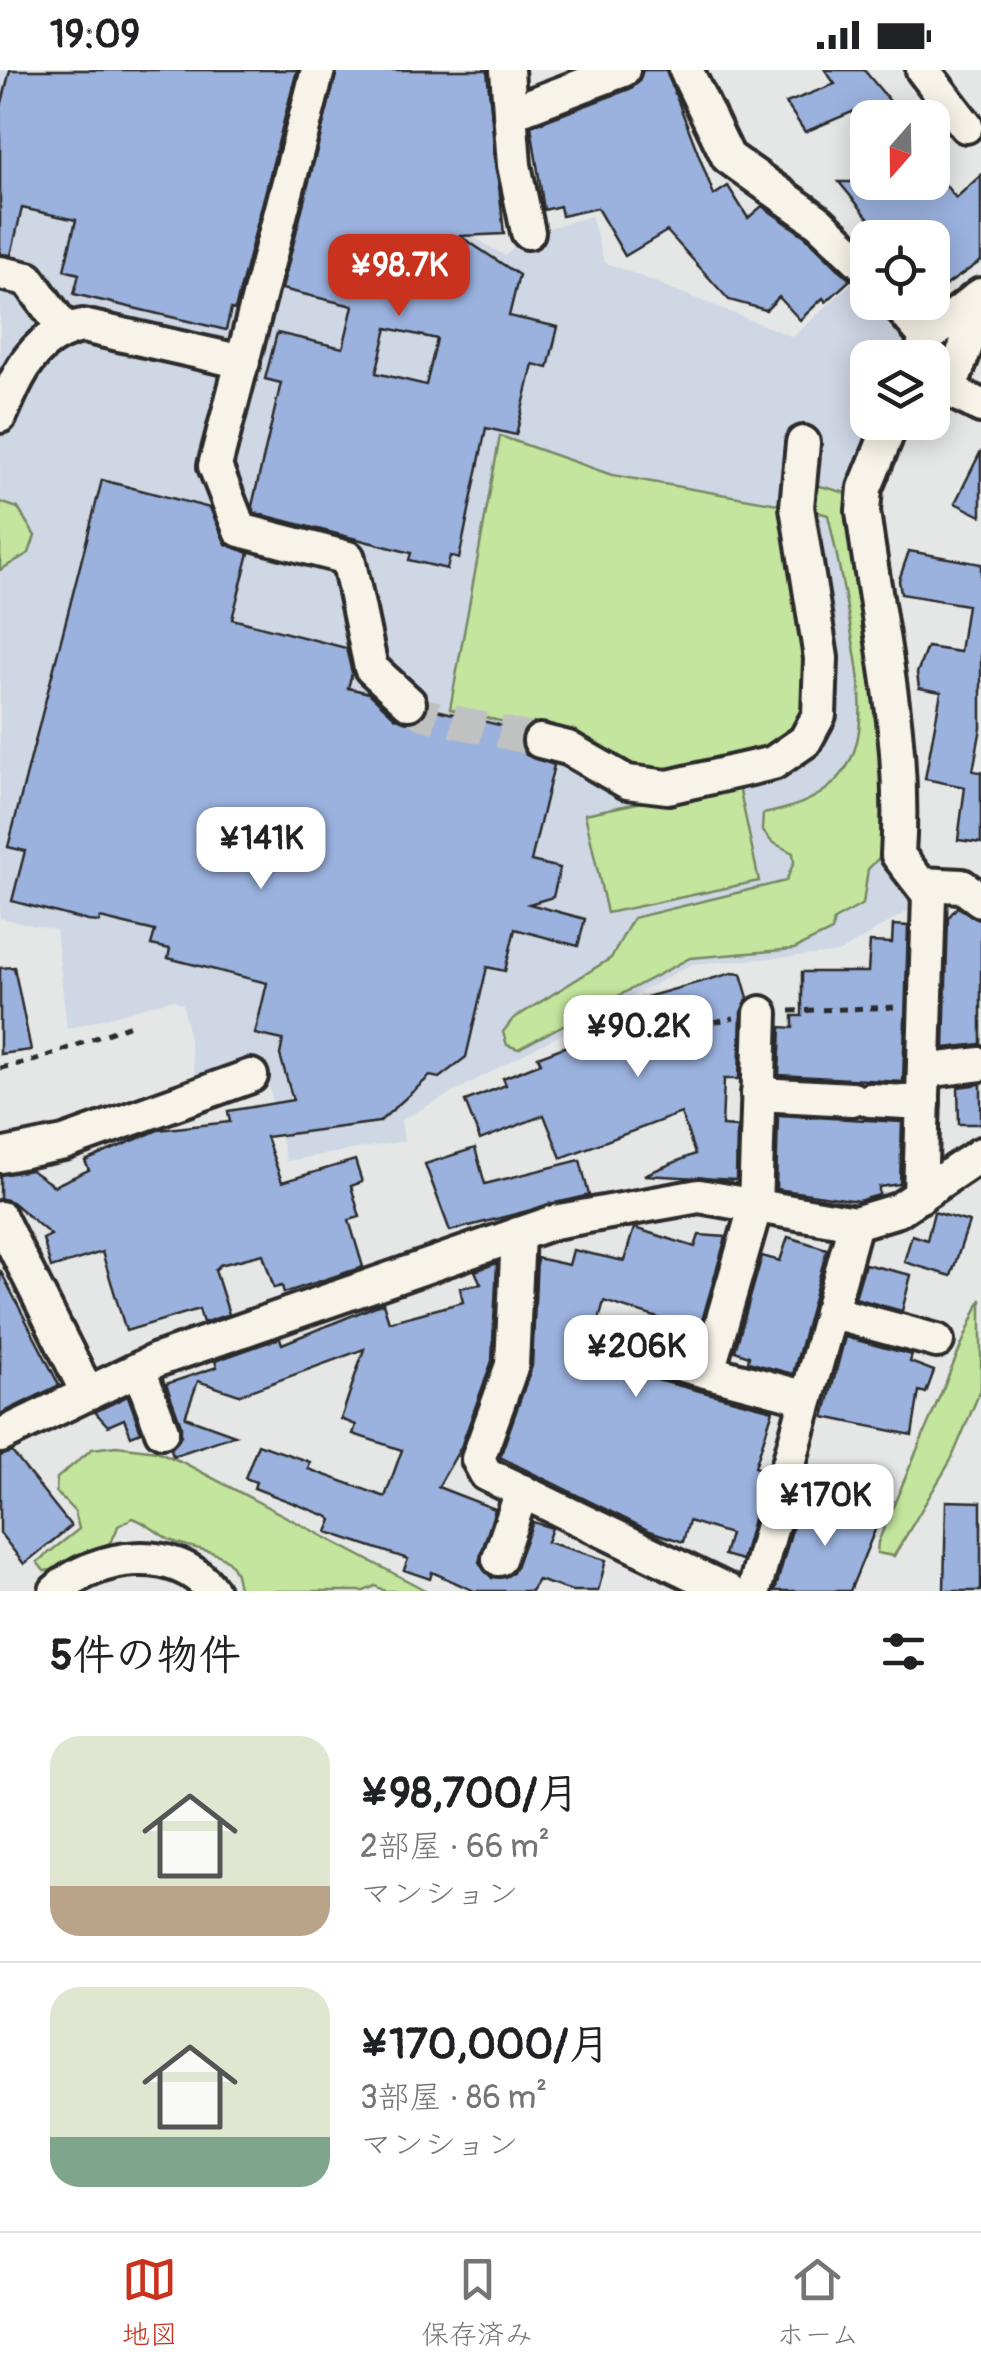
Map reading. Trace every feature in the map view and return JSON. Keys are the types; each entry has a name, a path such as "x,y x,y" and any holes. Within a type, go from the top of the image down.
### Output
{"street":[{"path":"318,70 216,466 240,530 348,558 372,668 409,703"},
{"path":"507,70 514,165 528,232"},
{"path":"510,113 624,70"},
{"path":"686,70 728,157 819,222 850,252"},
{"path":"923,70 966,126"},
{"path":"0,273 28,278 64,329"},
{"path":"931,340 979,297"},
{"path":"979,297 980,309 949,390 981,406"},
{"path":"0,416 18,374 38,346 64,329 83,326 242,362"},
{"path":"885,440 865,488 862,512 892,680 902,788 898,855 929,895 923,1087 933,1187"},
{"path":"540,741 568,748 627,782 668,787 773,763 804,741 819,715 821,658 797,506 803,444"},
{"path":"920,884 962,886 981,900"},
{"path":"708,1372 755,1208 761,1013"},
{"path":"758,1094 861,1100 923,1087 981,1064"},
{"path":"0,1156 64,1143 251,1076"},
{"path":"0,1436 139,1369 554,1222 699,1196 854,1222 898,1210 981,1154"},
{"path":"933,1187 981,1176"},
{"path":"0,1218 88,1394"},
{"path":"754,1591 854,1222"},
{"path":"518,1234 512,1366 478,1459 486,1474 728,1591"},
{"path":"830,1312 937,1340"},
{"path":"622,1349 807,1398"},
{"path":"139,1369 162,1431"},
{"path":"499,1559 522,1491"},
{"path":"56,1591 94,1568 142,1558 172,1562 192,1572 212,1591"}],"path":[{"path":"683,1028 761,1013 863,1006 926,1008"},
{"path":"0,1068 36,1060 136,1024"}],"shaded area":[{"path":"0,70 435,70 443,218 505,256 527,234 591,216 604,262 793,337 850,285 850,320 890,320 907,340 850,340 850,440 876,440 856,486 881,689 884,858 916,906 838,953 692,964 401,1120 404,1141 286,1161 264,1063 197,1086 183,1004 172,999 67,1029 56,930 0,918"}],"green space":[{"path":"500,436 612,475 789,506 813,660 803,728 767,759 628,777 567,737 450,709"},
{"path":"809,483 843,492 848,498 879,690 888,788 879,858 868,869 863,904 834,920 832,931 794,949 690,958 518,1049 507,1045 503,1032 513,1019 611,958 633,918 786,881 794,862 793,853 772,842 762,830 763,814 799,804 826,790 844,771 855,749 860,723 857,663 828,515 805,508"},
{"path":"0,502 18,508 35,536 29,553 0,570"},
{"path":"738,782 759,881 607,913 585,814"},
{"path":"981,1299 981,1389 951,1460 894,1556 877,1553 878,1542"},
{"path":"116,1446 157,1451 182,1462 427,1591 385,1591 375,1586 364,1591 238,1591 237,1576 224,1558 168,1539 133,1518 118,1526 107,1546 89,1559 44,1571 37,1562 79,1529 75,1512 56,1492 57,1478 92,1449"}],"building":[{"path":"10,70 297,70 235,310 231,309 226,330 74,294 79,274 64,270 76,220 22,208 11,255 0,254 0,111"},
{"path":"337,70 487,70 504,234 460,236 519,275 509,316 558,327 548,368 533,364 516,435 486,428 459,559 450,556 447,569 409,560 411,553 255,513 252,506 281,383 265,379 277,333 343,348 353,306 282,289","holes":["387,328 437,339 426,385 376,373"]},
{"path":"643,70 666,70 714,195 728,186 748,218 762,206 806,237 850,280 800,320 779,297 766,310 729,300 667,231 625,256 597,208 562,216 560,206 544,210 531,126 630,89 639,82"},
{"path":"825,70 864,70 889,100 850,100 850,113 805,132 786,103 835,84"},
{"path":"981,175 981,261 950,283 950,220 870,220 854,200 950,200 950,191 956,198"},
{"path":"839,182 850,182 850,195"},
{"path":"981,451 981,516 955,503"},
{"path":"102,480 210,508 226,544 249,553 232,619 346,648 352,673 348,688 369,693 396,718 416,722 428,708 524,731 521,746 526,755 554,765 531,861 560,868 553,897 529,904 585,919 578,946 515,929 505,971 487,967 466,1057 439,1078 430,1076 379,1122 266,1137 282,1182 355,1160 362,1182 351,1186 360,1217 349,1220 363,1267 284,1293 282,1286 274,1288 263,1254 220,1265 215,1270 229,1314 203,1323 199,1309 126,1331 102,1252 51,1268 43,1239 51,1235 12,1202 0,1198 0,1175 31,1170 54,1186 89,1170 85,1161 158,1130 230,1122 228,1111 293,1100 280,1055 283,1040 255,1034 267,983 168,958 170,949 151,945 155,931 100,918 99,922 88,921 12,901 25,851 8,847"},
{"path":"909,551 981,564 981,728 973,771 981,772 981,843 958,840 965,787 925,779 941,692 919,688 917,673 927,647 960,652 967,605 901,594 899,580"},
{"path":"957,907 981,920 981,1044 944,1048 948,918"},
{"path":"893,925 908,926 903,1082 779,1075 781,1027 793,1028 793,1016 802,1016 802,972 868,972 870,942 892,943"},
{"path":"14,967 31,1050 0,1054 0,968"},
{"path":"732,973 741,974 748,998 741,1012 739,1079 724,1079 722,1126 737,1127 736,1180 644,1175 695,1154 681,1113 561,1158 544,1115 480,1140 465,1101 506,1085 503,1078 541,1063 538,1057 638,1019 632,1001"},
{"path":"981,1084 981,1124 959,1124 958,1087"},
{"path":"778,1115 902,1122 900,1184 879,1187 879,1195 858,1201 776,1189"},
{"path":"475,1148 485,1184 580,1160 589,1195 450,1231 425,1164"},
{"path":"934,1212 969,1222 951,1276 904,1262 912,1235 927,1240"},
{"path":"634,1228 695,1247 699,1235 726,1237 697,1338 679,1332 681,1325 604,1301 588,1362 773,1410 755,1467 766,1471 742,1560 724,1555 730,1534 689,1521 683,1542 650,1531 500,1457 532,1366 537,1258 569,1265 573,1250 624,1261"},
{"path":"788,1237 827,1249 793,1374 748,1362 749,1356 735,1351 762,1256 780,1261"},
{"path":"497,1263 492,1361 461,1447 438,1487 495,1509 479,1562 492,1578 513,1573 533,1522 552,1528 547,1542 606,1560 598,1591 572,1591 538,1580 531,1591 474,1591 432,1572 430,1579 404,1570 408,1559 327,1532 332,1520 327,1516 254,1488 256,1482 245,1478 258,1444 310,1462 308,1469 385,1497 402,1450 353,1434 356,1425 341,1419 364,1349 239,1395 198,1381 185,1417 235,1435 173,1456 171,1449 181,1435 181,1425 166,1384 217,1367 215,1361 280,1338 282,1344 383,1303 389,1322 463,1302 460,1288 481,1284 475,1271"},
{"path":"865,1264 911,1275 902,1311 855,1298"},
{"path":"0,1270 59,1385 0,1414"},
{"path":"845,1337 912,1355 910,1362 934,1371 926,1393 919,1391 912,1435 824,1417"},
{"path":"128,1396 141,1432 131,1436 124,1419 108,1426 95,1412"},
{"path":"12,1452 71,1526 24,1564 0,1533 0,1456"},
{"path":"801,1497 879,1520 850,1591 775,1591"},
{"path":"946,1501 981,1502 981,1591 944,1591"}],"tunnel":[{"path":"409,703 423,714 540,741"}]}
